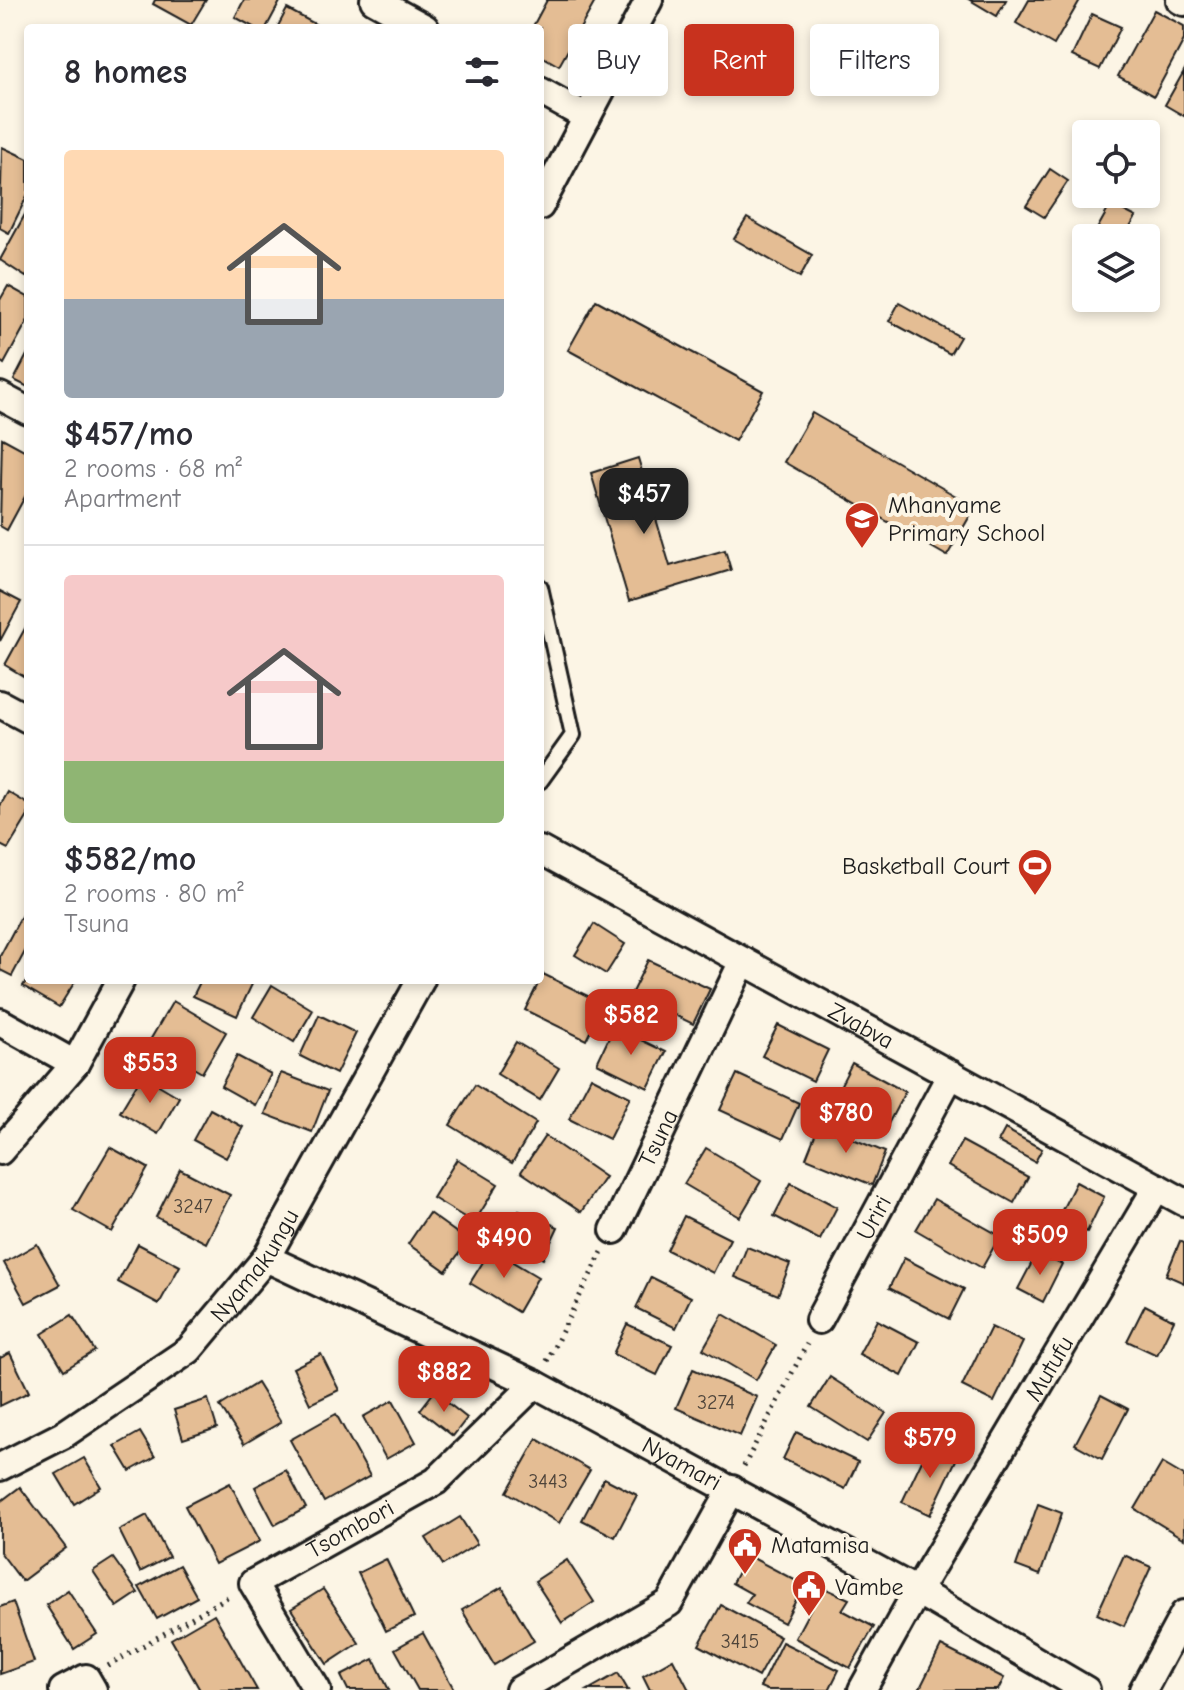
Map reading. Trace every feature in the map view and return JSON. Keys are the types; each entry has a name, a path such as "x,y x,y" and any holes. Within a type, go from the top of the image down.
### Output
{"street":[{"path":"374,0 418,24"},
{"path":"544,198 649,0"},
{"path":"544,93 587,117"},
{"path":"0,396 24,409"},
{"path":"0,704 24,717"},
{"name":"Zvabva","path":"544,852 1184,1202"},
{"name":"Tsuna","path":"614,1230 743,961"},
{"path":"0,1151 75,1064 119,984"},
{"name":"Nyamakungu","path":"0,1467 63,1435 189,1350 266,1258 419,984"},
{"path":"0,1022 75,1064"},
{"name":"Uriri","path":"819,1320 951,1074"},
{"name":"Mutufu","path":"862,1690 917,1591 1157,1187"},
{"name":"Nyamari","path":"266,1258 535,1384 917,1591 1086,1690"},
{"name":"Tsombori","path":"253,1583 436,1481 535,1384"},
{"path":"519,1690 669,1603 732,1489"},
{"path":"253,1583 317,1690"},
{"path":"1143,1690 1184,1614"}],"lane":[{"path":"544,605 573,735 544,775"}],"path":[{"path":"535,1384 614,1230"},
{"path":"732,1489 819,1320"},
{"path":"80,1686 253,1583"}],"building":[{"path":"155,0 206,0 192,24 153,4"},
{"path":"244,0 281,0 268,24 248,24 235,17"},
{"path":"547,0 596,0 583,24 568,24 568,50 559,66 544,57 544,24 534,24"},
{"path":"970,0 1006,0 997,16"},
{"path":"1029,0 1080,0 1054,45 1016,23"},
{"path":"287,9 315,24 279,24"},
{"path":"1154,10 1184,26 1184,40 1154,96 1118,76"},
{"path":"1092,14 1121,27 1100,69 1072,56"},
{"path":"1184,71 1184,116 1165,105"},
{"path":"2,147 24,157 24,202 9,233 0,228"},
{"path":"1050,169 1068,181 1044,217 1026,206"},
{"path":"1109,208 1119,208 1136,217 1132,224 1100,224"},
{"path":"24,216 24,276 0,260"},
{"path":"747,218 812,255 800,277 734,239"},
{"path":"8,286 24,295 24,327 4,364 0,361 0,300"},
{"path":"596,300 763,391 735,441 568,350"},
{"path":"899,303 960,337 950,354 889,321"},
{"path":"24,361 24,385 14,380"},
{"path":"812,413 975,507 947,556 784,462"},
{"path":"2,438 24,450 24,498 7,530 0,526"},
{"path":"638,458 670,566 725,550 731,570 629,601 591,473"},
{"path":"0,591 21,602 0,641"},
{"path":"24,630 24,677 5,665"},
{"path":"8,792 24,802 24,823 8,849 0,845 0,806"},
{"path":"24,911 24,954 12,976 0,970 0,956"},
{"path":"594,924 625,944 606,974 575,955"},
{"path":"648,960 710,989 693,1024 631,994"},
{"path":"544,974 604,1004 586,1040 525,1010 538,984 544,984"},
{"path":"24,984 73,984 59,1007"},
{"path":"199,984 252,984 237,1016 193,996"},
{"path":"272,985 313,1010 294,1042 253,1017"},
{"path":"173,1001 226,1032 202,1073 149,1042"},
{"path":"319,1015 356,1033 336,1074 300,1056"},
{"path":"778,1025 828,1050 813,1081 762,1056"},
{"path":"614,1027 666,1052 648,1088 597,1063"},
{"path":"516,1042 559,1068 540,1100 497,1074"},
{"path":"237,1056 271,1074 255,1105 221,1086"},
{"path":"852,1063 905,1092 886,1128 833,1100"},
{"path":"281,1073 328,1091 312,1132 265,1114"},
{"path":"737,1074 799,1103 783,1139 720,1110"},
{"path":"142,1075 179,1097 158,1134 120,1112"},
{"path":"591,1077 630,1097 609,1139 569,1119"},
{"path":"475,1085 536,1123 512,1163 450,1125"},
{"path":"210,1109 243,1127 226,1158 193,1140"},
{"path":"819,1125 885,1152 872,1185 806,1158"},
{"path":"1005,1129 1042,1149 1035,1162 998,1142"},
{"path":"545,1136 605,1177 581,1212 521,1172"},
{"path":"962,1141 1028,1177 1014,1203 948,1166"},
{"path":"110,1147 148,1168 112,1232 73,1210"},
{"path":"706,1148 761,1181 740,1217 684,1184"},
{"path":"457,1159 498,1184 474,1223 433,1198"},
{"path":"180,1169 230,1195 206,1243 156,1217"},
{"path":"1076,1182 1104,1197 1087,1232 1058,1218"},
{"path":"791,1183 837,1207 820,1240 774,1216"},
{"path":"934,1199 1000,1236 982,1268 916,1230"},
{"path":"519,1210 558,1227 543,1259 505,1241"},
{"path":"429,1213 468,1241 446,1271 408,1244"},
{"path":"684,1216 730,1239 713,1273 667,1250"},
{"path":"1180,1241 1184,1243 1184,1283 1166,1275"},
{"path":"37,1244 60,1285 26,1303 4,1263"},
{"path":"138,1244 180,1266 159,1304 118,1282"},
{"path":"747,1247 790,1264 778,1295 735,1277"},
{"path":"491,1249 538,1277 518,1312 470,1283"},
{"path":"1038,1251 1062,1264 1043,1302 1018,1289"},
{"path":"904,1258 964,1289 949,1319 889,1288"},
{"path":"651,1277 691,1297 676,1328 636,1308"},
{"path":"1145,1305 1174,1320 1157,1355 1127,1341"},
{"path":"723,1314 776,1345 756,1380 703,1349"},
{"path":"72,1315 95,1351 64,1370 42,1334"},
{"path":"877,1320 919,1342 902,1376 859,1354"},
{"path":"627,1324 672,1345 657,1375 613,1354"},
{"path":"991,1327 1023,1342 994,1402 962,1386"},
{"path":"10,1353 29,1392 0,1406 0,1358"},
{"path":"321,1354 339,1390 310,1404 293,1368"},
{"path":"693,1369 757,1397 740,1436 676,1408"},
{"path":"830,1377 886,1413 867,1442 811,1407"},
{"path":"257,1383 281,1422 244,1444 220,1406"},
{"path":"434,1392 467,1418 453,1436 420,1410"},
{"path":"1101,1395 1128,1409 1102,1459 1075,1444"},
{"path":"208,1399 217,1428 183,1439 174,1410"},
{"path":"393,1400 416,1442 386,1459 363,1417"},
{"path":"336,1414 370,1476 324,1502 290,1440"},
{"path":"140,1432 155,1457 130,1471 115,1446"},
{"path":"796,1432 858,1462 845,1489 783,1459"},
{"path":"537,1439 590,1470 559,1523 507,1492"},
{"path":"929,1445 957,1458 930,1515 902,1502"},
{"path":"84,1458 101,1487 74,1504 56,1474"},
{"path":"1162,1463 1184,1476 1184,1539 1135,1509"},
{"path":"286,1470 306,1508 275,1525 255,1487"},
{"path":"604,1478 637,1495 615,1537 582,1520"},
{"path":"230,1483 260,1541 215,1564 185,1506"},
{"path":"20,1487 66,1548 22,1581 0,1552 0,1502"},
{"path":"1038,1504 1062,1513 1040,1575 1016,1566"},
{"path":"147,1515 169,1557 140,1572 119,1530"},
{"path":"460,1517 477,1544 443,1565 426,1538"},
{"path":"747,1555 804,1585 784,1623 746,1603 752,1594 732,1583"},
{"path":"1124,1555 1151,1567 1124,1626 1097,1614"},
{"path":"113,1558 138,1593 117,1607 93,1571"},
{"path":"386,1559 414,1617 386,1631 358,1573"},
{"path":"567,1560 594,1602 562,1623 535,1581"},
{"path":"179,1565 197,1597 157,1619 139,1587"},
{"path":"502,1587 534,1641 494,1665 462,1610"},
{"path":"822,1587 849,1599 842,1610 874,1627 850,1668 795,1638"},
{"path":"323,1589 359,1643 327,1664 291,1609"},
{"path":"68,1590 97,1634 74,1649 46,1605"},
{"path":"13,1602 34,1662 0,1674 0,1607"},
{"path":"721,1605 780,1637 758,1677 699,1645"},
{"path":"214,1614 257,1690 200,1690 171,1639"},
{"path":"423,1633 453,1690 418,1690 395,1649"},
{"path":"782,1642 839,1670 829,1690 767,1690 760,1687"},
{"path":"941,1646 1004,1678 998,1690 919,1690"},
{"path":"374,1659 389,1690 348,1690 341,1676"},
{"path":"673,1659 689,1690 650,1690 643,1676"},
{"path":"618,1673 628,1690 588,1690"}],"place":[{"name":"Mhanyame Primary School","path":"862,550"},
{"name":"Basketball Court","path":"1035,897"},
{"name":"Matamisa","path":"745,1576"},
{"name":"Vambe","path":"809,1618"}]}
